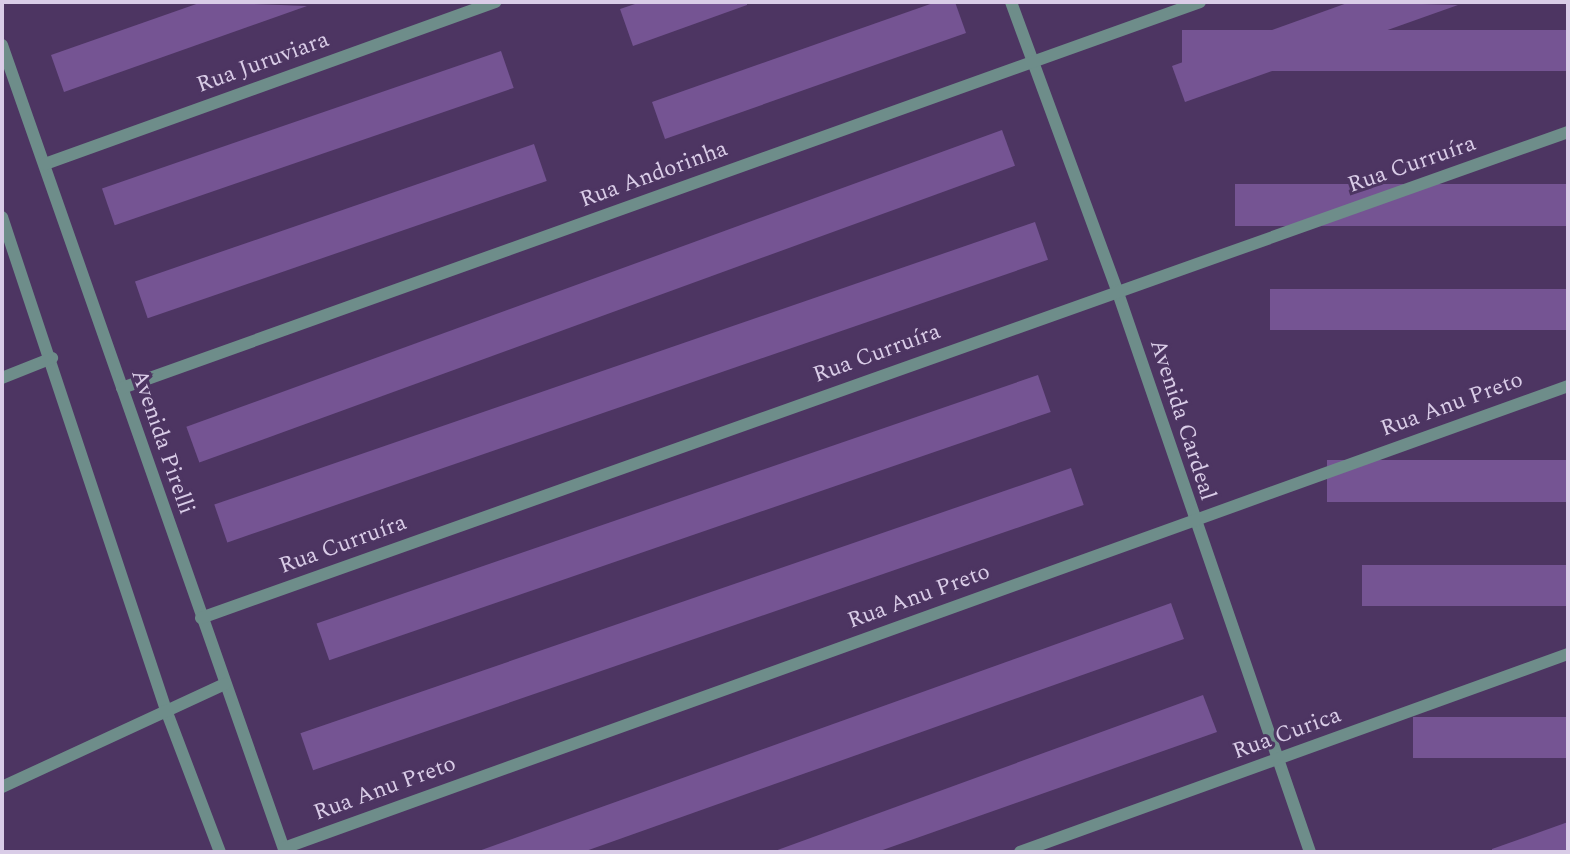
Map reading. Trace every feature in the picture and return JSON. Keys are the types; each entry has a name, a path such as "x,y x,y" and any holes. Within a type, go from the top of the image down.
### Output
{"street":[{"name":"Rua Juruviara","path":"45,164 496,2"},
{"name":"Avenida Cardeal","path":"1011,2 1117,290 1193,522 1310,852"},
{"name":"Rua Andorinha","path":"121,388 1200,2"},
{"name":"Avenida Pirelli","path":"2,45 284,850"},
{"name":"Rua Curruíra","path":"201,618 1117,290 1568,132"},
{"path":"2,217 52,358 166,710 220,852"},
{"path":"2,378 52,358"},
{"name":"Rua Anu Preto","path":"284,850 1568,386"},
{"name":"Rua Curica","path":"1020,852 1568,654"},
{"path":"2,787 225,684"}],"building":[{"path":"202,2 307,6 64,92 51,55"},
{"path":"641,2 747,2 747,5 633,46 620,9"},
{"path":"936,2 955,2 966,33 665,139 652,102"},
{"path":"1350,2 1458,5 1185,102 1172,66"},
{"path":"1182,30 1568,30 1568,71 1182,71"},
{"path":"501,51 514,88 115,225 102,188"},
{"path":"1002,130 1015,166 199,463 186,427"},
{"path":"534,144 547,181 148,318 135,281"},
{"path":"1235,184 1568,184 1568,226 1235,226"},
{"path":"1035,222 1048,260 227,542 214,505"},
{"path":"1270,289 1568,289 1568,330 1270,330"},
{"path":"1038,375 1051,412 329,660 317,623"},
{"path":"1327,460 1568,460 1568,502 1327,502"},
{"path":"1071,468 1084,505 313,770 300,733"},
{"path":"1362,565 1568,565 1568,606 1362,606"},
{"path":"1171,603 1184,639 583,852 476,852"},
{"path":"1203,695 1217,732 877,852 772,852"},
{"path":"1413,717 1568,717 1568,758 1413,758"},
{"path":"1568,822 1568,852 1492,852 1492,849"}]}
